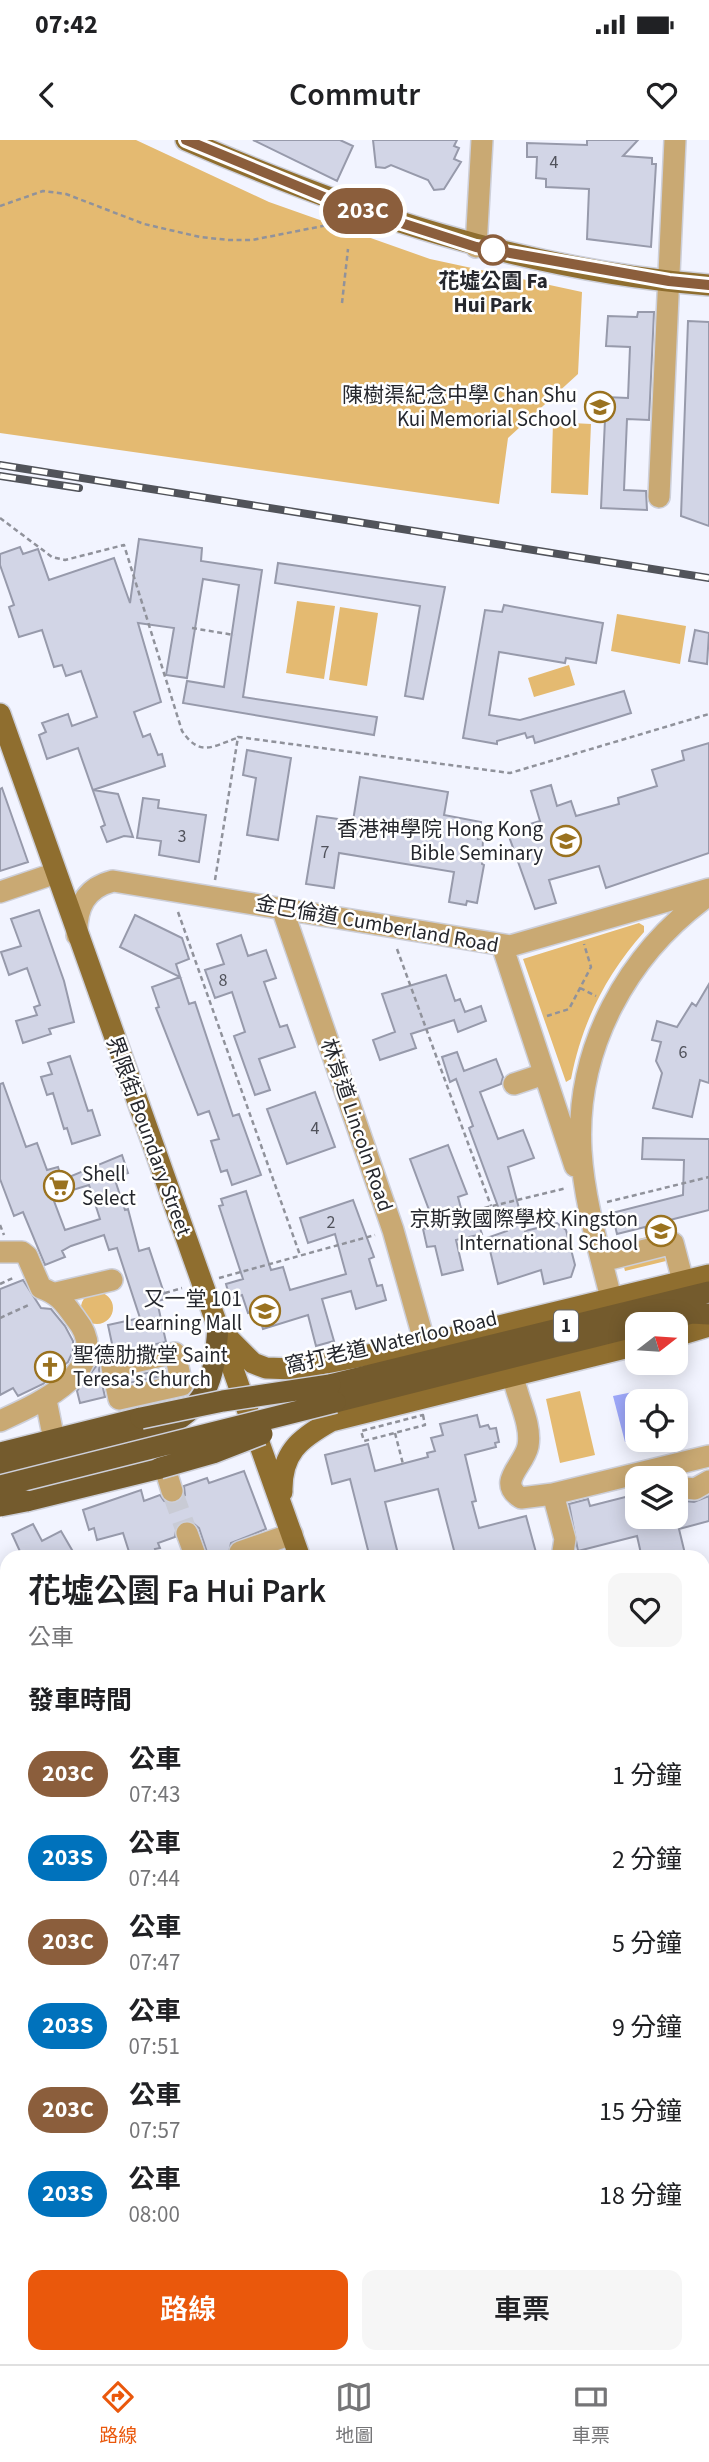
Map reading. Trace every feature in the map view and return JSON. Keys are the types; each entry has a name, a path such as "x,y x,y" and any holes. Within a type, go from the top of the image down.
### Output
{"highway":[{"name":"窩打老道 Waterloo Road","path":"0,1451 223,1401 348,1381 687,1306"},
{"path":"0,1469 156,1432 197,1407 208,1385 218,1326"},
{"name":"窩打老道 Waterloo Road","path":"0,1504 213,1453 333,1411 625,1329"},
{"path":"0,1486 333,1411"}],"main road":[{"path":"186,140 336,202 476,247 669,281 709,285"},
{"name":"界限街 Boundary Street","path":"0,714 77,937 297,1550"},
{"name":"窩打老道 Waterloo Road","path":"687,1306 709,1275"},
{"name":"窩打老道 Waterloo Road","path":"218,1326 253,1363 281,1370 425,1344 611,1298 687,1306 709,1326"},
{"name":"窩打老道 Waterloo Road","path":"283,1505 285,1461 333,1411 513,1376 625,1348"},
{"path":"313,1366 303,1378 304,1401 318,1422 333,1411"},
{"name":"窩打老道 Waterloo Road","path":"0,1504 230,1452 267,1460"},
{"path":"0,1513 31,1496"}],"street":[{"path":"476,247 482,140"},
{"path":"659,497 675,140"},
{"path":"0,892 56,873"},
{"name":"金巴倫道 Cumberland Road","path":"77,937 82,902 96,887 113,881 510,946 709,888"},
{"path":"611,1298 602,1261 595,1202 581,1149 583,1098 594,1048 626,979 657,939 709,895"},
{"name":"林肯道 Lincoln Road","path":"282,908 393,1230 425,1344"},
{"path":"635,908 650,912 655,917 659,924 657,939"},
{"path":"502,945 554,1104 595,1202"},
{"path":"514,1084 544,1074"},
{"path":"554,1104 569,1107 583,1098"},
{"path":"602,1261 673,1244 687,1306"},
{"path":"0,1252 22,1252 30,1261 41,1287 56,1293 80,1323 86,1352 81,1367 70,1382 46,1400 0,1421"},
{"path":"56,1293 112,1280"},
{"path":"513,1376 529,1437 523,1459 511,1474 511,1488 515,1494 528,1500 625,1480"},
{"path":"46,1400 53,1435"},
{"name":"窩打老道 Waterloo Road","path":"0,1451 53,1435 122,1408"},
{"path":"681,1466 709,1456"},
{"path":"164,1465 172,1491"},
{"path":"688,1488 695,1489 709,1481"},
{"path":"553,1494 565,1539 563,1550"},
{"path":"187,1532 193,1550"},
{"path":"246,1550 292,1534"}],"path":[{"path":"0,206 43,191 66,194 144,224 200,237 229,240 252,240 333,223 343,228 346,221"},
{"path":"342,303 348,249"},
{"path":"0,518 52,557 65,560 124,545 182,731 191,744 206,749 238,737 510,773 709,714"},
{"path":"192,628 234,635"},
{"path":"214,884 238,737"},
{"path":"176,906 300,1255"},
{"path":"539,1018 569,1010 591,967 582,938"},
{"path":"397,949 491,1206"},
{"path":"580,988 601,999"},
{"path":"595,1202 709,1177"},
{"path":"405,1228 570,1187"},
{"path":"218,1278 382,1233"},
{"path":"165,1293 182,1288"},
{"path":"0,1318 56,1293"},
{"path":"364,1441 425,1425"},
{"path":"395,1433 403,1464"}],"shaded area":[{"name":"花墟公園 Fa Hui Park","path":"0,140 136,140 269,202 430,259 582,292 578,374 508,438 499,504 0,433"},
{"path":"553,422 591,424 588,495 551,493"},
{"path":"297,601 335,606 324,679 286,673"},
{"path":"340,607 378,613 367,686 329,680"},
{"path":"617,614 686,626 680,664 611,651"},
{"path":"569,665 575,685 534,697 528,678"},
{"path":"639,923 644,926 644,932 618,965 597,1000 582,1038 571,1079 566,1082 523,959"},
{"path":"659,1234 666,1261 625,1271 618,1244"},
{"path":"97,1292 108,1297 113,1308 108,1319 97,1324 86,1319 81,1308 86,1297"},
{"path":"580,1391 595,1455 560,1463 546,1399"}],"water":[{"path":"625,1394 625,1442 613,1396"}],"building":[{"path":"253,140 340,140 353,146 337,181"},
{"path":"373,140 457,140 454,146 459,148 454,159 461,162 444,189 434,190 428,180 391,165 385,168 376,167"},
{"path":"587,140 638,140 623,156 652,158 652,164 656,164 651,247 587,239 589,189 546,187 546,179 536,178 537,157 527,157 527,143 587,145"},
{"path":"638,312 654,312 649,420 627,419 624,490 646,491 647,510 601,508 606,397 628,398 630,347 606,346 608,316 637,317"},
{"path":"688,321 709,322 709,526 681,516"},
{"path":"139,539 202,548 201,561 262,570 243,697 377,717 374,735 183,703 187,681 224,687 239,585 203,579 187,678 166,675 174,628 138,623 161,702 134,712 143,737 150,734 158,755 162,754 165,766 93,790 118,794 133,837 124,836 107,842 101,827 105,825 78,748 47,759 39,735 46,732 42,723 68,714 72,726 97,717 81,671 66,676 62,665 54,667 42,630 19,637 9,607 14,605 0,565 0,554 20,547 23,554 38,549 49,580 114,558 130,603"},
{"path":"278,563 445,587 423,699 405,696 420,606 275,583"},
{"path":"504,605 603,623 596,663 566,658 565,663 499,652 489,715 520,720 624,691 631,713 535,743 533,736 527,738 525,733 497,741 497,744 463,738 485,610 502,612"},
{"path":"695,630 709,633 707,664 689,661"},
{"path":"709,743 709,853 606,888 599,866 549,880 556,903 535,909 507,831 540,821 531,791 551,785 557,806 571,801 576,816 619,804 618,798 657,786 652,770 684,760 682,751"},
{"path":"247,750 291,758 278,840 247,835 256,778 243,775"},
{"path":"360,777 448,792 444,815 481,822 478,839 483,838 484,865 477,903 467,901 466,905 449,902 454,872 339,853 334,888 306,884 317,816 353,821"},
{"path":"2,788 28,862 0,871 0,789"},
{"path":"143,798 159,800 158,808 206,815 199,862 159,855 161,841 137,838"},
{"path":"39,910 64,981 74,1022 49,1029 51,1034 23,1043 16,1021 37,1015 34,1007 40,1005 27,968 9,975 1,952 21,946 11,919"},
{"path":"135,915 182,938 189,959 176,964 189,1004 195,1002 233,1116 239,1114 261,1175 232,1185 227,1170 221,1172 211,1141 219,1139 209,1111 198,1115 156,1008 159,1007 152,987 180,977 120,947"},
{"path":"241,935 248,956 266,950 276,978 264,982 280,1027 287,1025 295,1047 259,1059 270,1090 255,1095 234,1036 245,1032 232,992 215,998 205,970 224,964 217,944"},
{"path":"446,975 455,1001 460,999 465,1012 481,1006 486,1021 458,1032 454,1020 411,1034 416,1048 380,1060 373,1040 395,1032 382,994"},
{"path":"709,984 709,1083 700,1080 692,1117 653,1108 662,1073 656,1061 661,1042 652,1040 657,1021 677,1027 692,1003 696,1006"},
{"path":"457,1052 464,1071 496,1059 503,1077 501,1084 480,1092 498,1139 523,1130 534,1158 508,1167 525,1231 557,1223 566,1230 575,1265 571,1277 544,1284 541,1270 498,1284 487,1238 507,1231 469,1128 473,1126 456,1079 450,1082 442,1057"},
{"path":"70,1056 88,1111 92,1110 100,1135 72,1144 67,1128 64,1129 53,1093 47,1095 41,1077 52,1074 48,1063"},
{"path":"3,1083 26,1147 37,1143 47,1170 58,1167 62,1180 122,1155 128,1173 114,1177 125,1210 128,1209 139,1251 149,1248 166,1299 157,1301 166,1342 114,1353 108,1325 140,1318 117,1248 109,1250 104,1235 71,1246 62,1251 65,1257 45,1265 23,1212 14,1216 0,1179 0,1084","holes":["89,1185 100,1219 65,1230 54,1201 57,1200 56,1195"]},
{"path":"315,1092 335,1147 287,1164 267,1109"},
{"path":"643,1138 709,1139 709,1210 666,1221 668,1229 647,1234 645,1227 617,1234 612,1213 683,1195 684,1160 642,1159"},
{"path":"448,1145 467,1194 458,1197 465,1223 477,1220 482,1234 456,1240 463,1270 442,1275 435,1246 427,1247 423,1229 435,1226 410,1159"},
{"path":"246,1191 271,1270 283,1267 290,1290 346,1274 335,1234 308,1243 300,1218 353,1200 374,1257 369,1259 377,1286 382,1285 386,1300 356,1309 351,1291 322,1299 334,1341 316,1346 308,1315 263,1329 257,1310 248,1313 242,1295 230,1299 226,1284 243,1279 219,1206 223,1205 221,1199"},
{"path":"23,1280 41,1308 51,1309 65,1326 73,1341 73,1351 68,1362 43,1384 18,1396 13,1388 0,1395 0,1289"},
{"path":"101,1360 99,1370 105,1397 80,1403 77,1391"},
{"path":"165,1369 166,1375 129,1383 128,1377"},
{"path":"477,1415 480,1427 488,1425 490,1429 496,1428 499,1442 495,1443 496,1447 465,1455 476,1501 472,1502 479,1528 526,1516 535,1550 454,1550 438,1489 385,1502 397,1550 368,1550 350,1479 332,1484 325,1455 368,1444 375,1471 428,1457 427,1453 435,1451 431,1438 443,1435 440,1424"},
{"path":"244,1471 266,1529 231,1543 230,1550 206,1550 199,1528 189,1520 177,1525 175,1537 158,1543 160,1548 155,1550 128,1550 123,1533 97,1540 94,1528 89,1530 83,1510 141,1490 144,1501 160,1495 164,1501 175,1504 185,1495 184,1486 207,1478 209,1483"},
{"path":"709,1496 709,1521 688,1527 688,1501 694,1502"},
{"path":"625,1497 625,1529 679,1529 684,1550 640,1550 637,1536 578,1550 569,1504 588,1499 590,1506"},
{"path":"33,1524 42,1541 61,1531 72,1550 19,1550 12,1534"}],"tunnel":[{"path":"172,1491 187,1533"}],"railway":[{"path":"0,465 709,578"},
{"path":"0,476 79,488"}],"bus line":[{"name":"203C","path":"186,140 336,202 476,247 669,281 709,285"}],"place":[{"name":"花墟公園 Fa Hui Park","path":"493,250"},
{"name":"陳樹渠紀念中學 Chan Shu Kui Memorial School","path":"600,407"},
{"name":"香港神學院 Hong Kong Bible Seminary","path":"566,841"},
{"name":"Shell Select","path":"59,1186"},
{"name":"京斯敦國際學校 Kingston International School","path":"661,1231"},
{"name":"又一堂 101 Learning Mall","path":"265,1311"},
{"name":"聖德肋撒堂 Saint Teresa's Church","path":"50,1367"}]}
